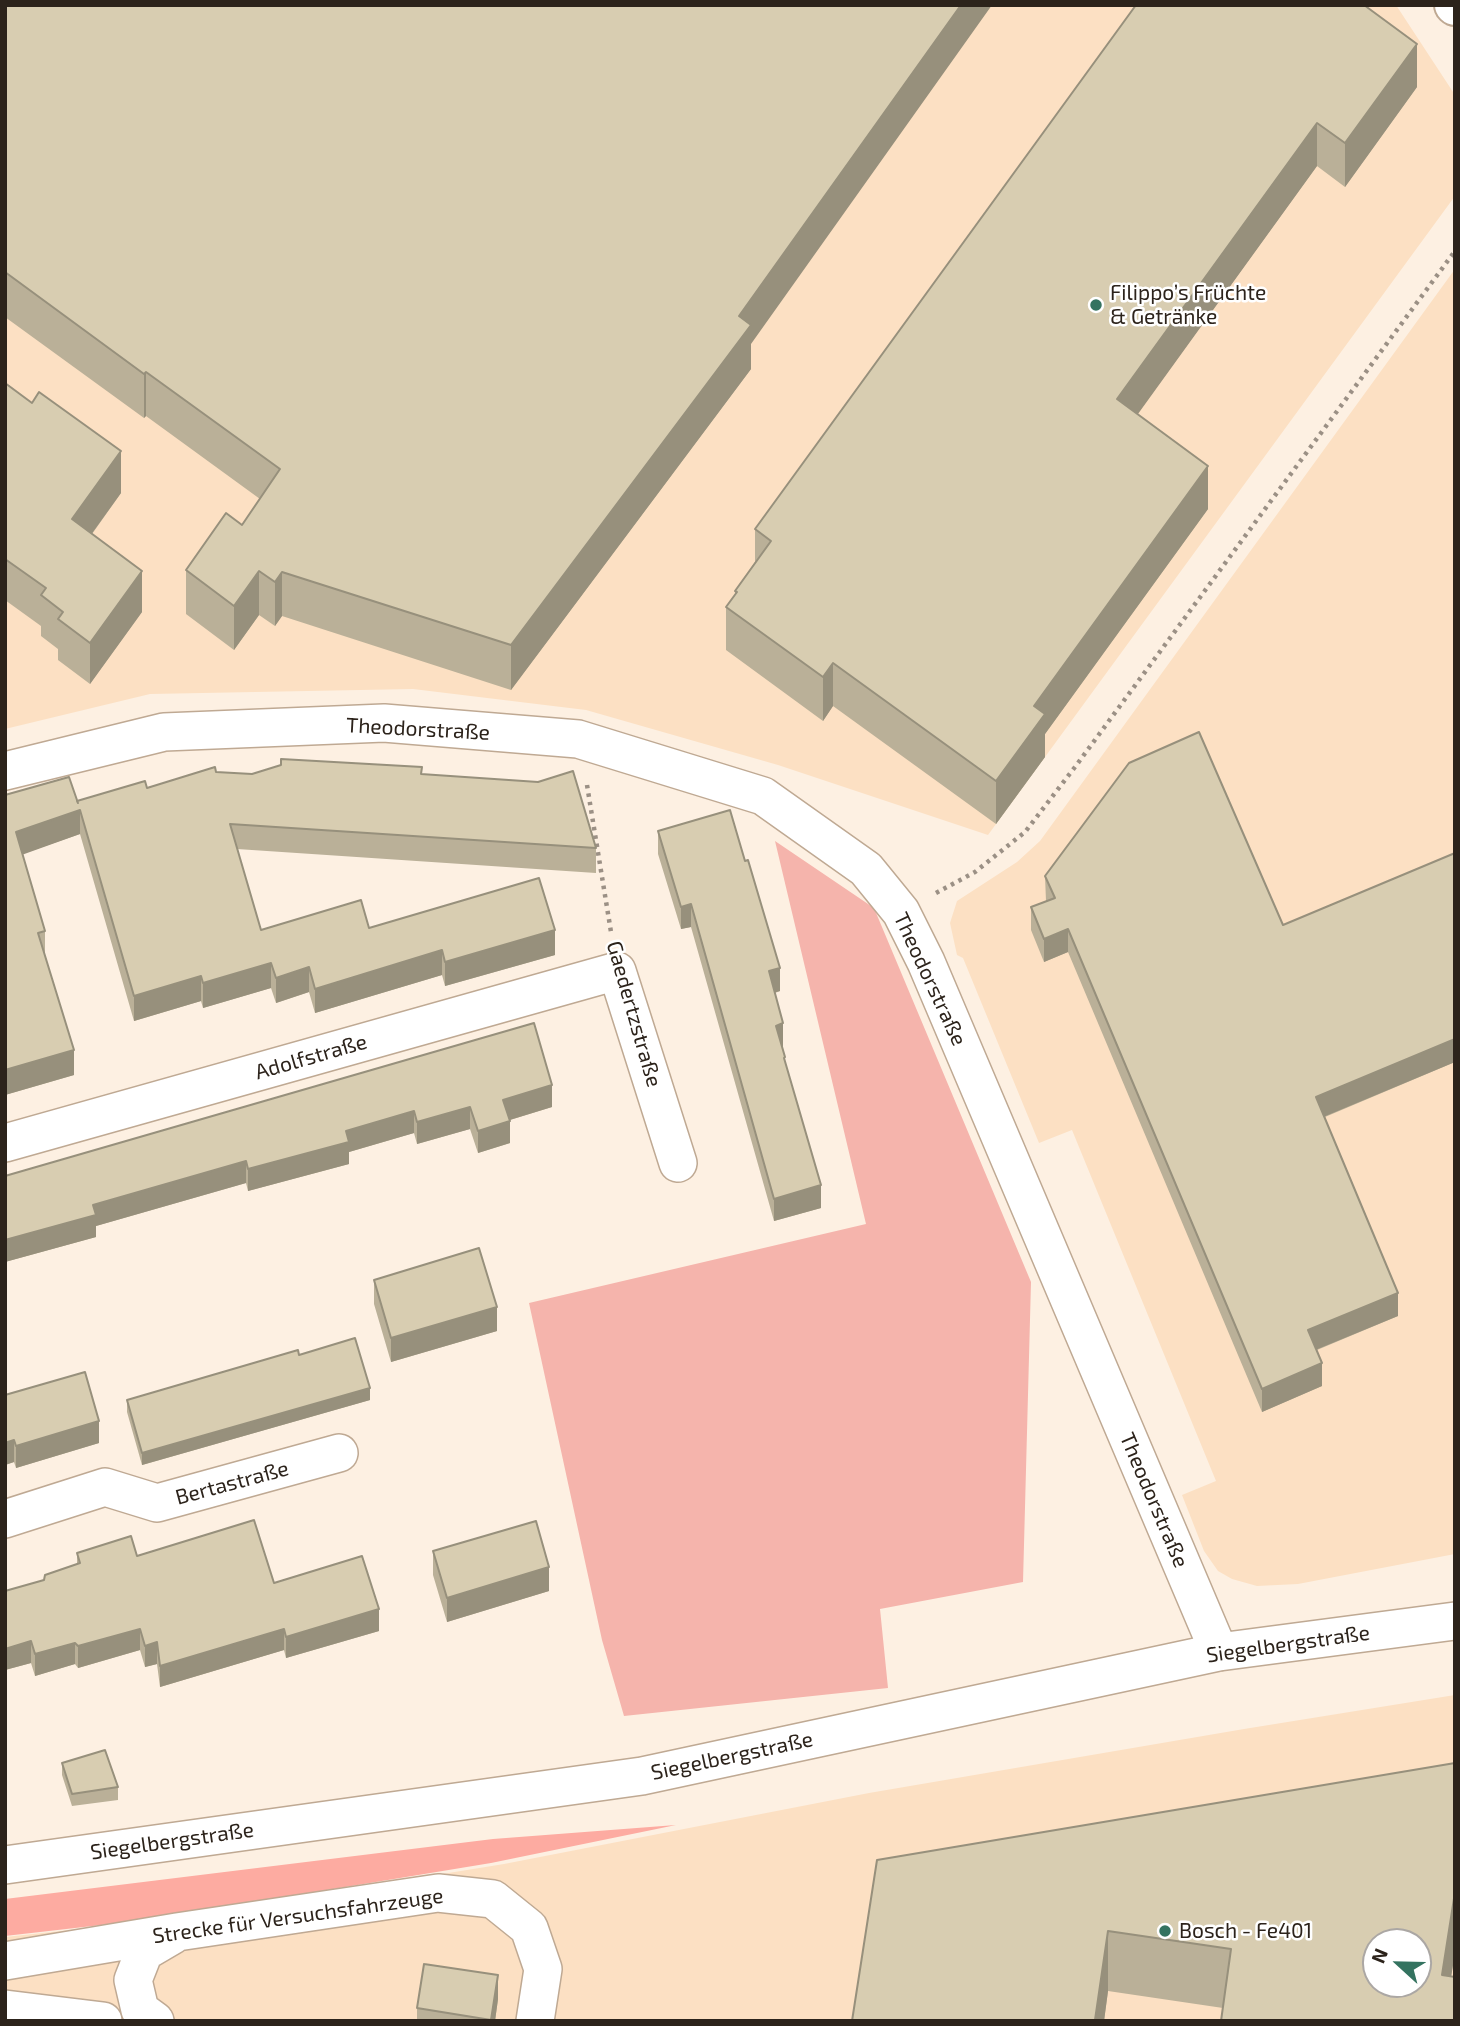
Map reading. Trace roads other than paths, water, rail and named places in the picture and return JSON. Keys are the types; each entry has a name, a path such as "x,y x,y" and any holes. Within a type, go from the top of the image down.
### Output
{"street":[{"name":"Theodorstraße","path":"5,771 164,733 384,723 578,739 762,796 866,869 901,912 926,962 1219,1652"},
{"name":"Adolfstraße","path":"5,1143 617,971"},
{"name":"Gaedertzstraße","path":"617,971 678,1163"},
{"name":"Bertastraße","path":"5,1519 104,1487 157,1503 339,1453"},
{"name":"Siegelbergstraße","path":"5,1865 642,1776 1219,1652 1455,1621"},
{"name":"Strecke für Versuchsfahrzeuge","path":"5,1961 438,1893 493,1899 529,1928 542,1969 535,2021"},
{"path":"155,2021 140,2010 133,1980 144,1952 177,1932"},
{"path":"5,2009 103,2021"}],"place":[{"name":"Filippo’s Früchte & Getränke","path":"1096,305"},
{"name":"Bosch - Fe401","path":"1165,1931"}]}
